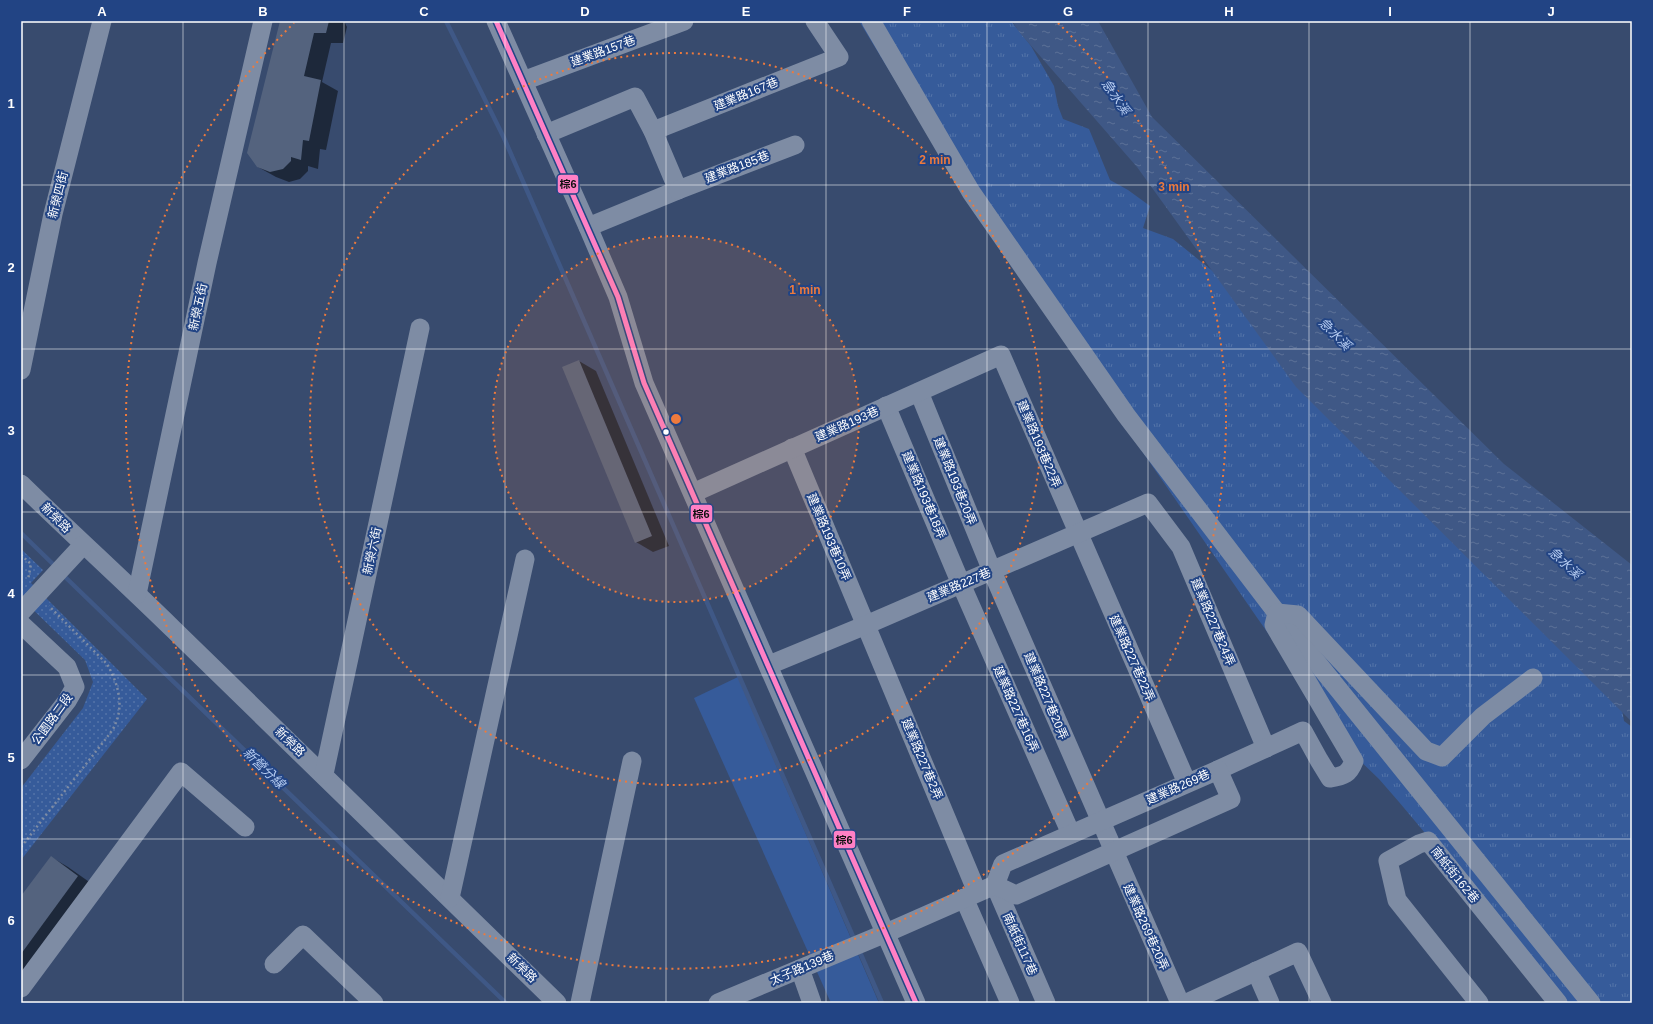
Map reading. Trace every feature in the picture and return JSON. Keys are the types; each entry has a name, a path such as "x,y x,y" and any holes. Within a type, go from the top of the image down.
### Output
{"street":[{"name":"新榮四街","path":"21,370 53,214 102,21"},
{"name":"新榮五街","path":"137,594 207,263 263,21"},
{"path":"496,21 618,297 644,383 916,1003"},
{"name":"建業路157巷","path":"523,81 684,21"},
{"name":"建業路167巷","path":"653,131 839,57 815,21"},
{"path":"871,21 976,198 1126,414 1277,613 1590,1003"},
{"path":"546,134 635,97 653,131 678,190 588,227"},
{"name":"建業路185巷","path":"678,190 796,145"},
{"name":"新榮六街","path":"324,774 420,328"},
{"name":"建業路193巷","path":"693,494 792,448 1001,355"},
{"name":"建業路193巷22弄","path":"1001,355 1078,534"},
{"name":"建業路193巷20弄","path":"919,392 992,571"},
{"name":"建業路193巷18弄","path":"886,406 961,584"},
{"name":"建業路193巷10弄","path":"792,448 866,625"},
{"name":"新榮路","path":"21,484 324,774 557,1003"},
{"name":"建業路227巷","path":"769,665 866,625 1148,503"},
{"name":"建業路227巷24弄","path":"1148,503 1181,547 1266,748"},
{"name":"建業路227巷22弄","path":"1078,534 1187,783"},
{"path":"21,612 83,545"},
{"path":"450,898 525,559"},
{"name":"建業路227巷20弄","path":"992,571 1113,852"},
{"name":"建業路227巷16弄","path":"961,584 1071,834"},
{"path":"1277,613 1298,615 1426,751 1442,757 1483,716 1533,678"},
{"path":"1218,770 1303,731 1318,760 1330,778 1350,771 1354,761 1274,625 1277,613"},
{"name":"公園路二段","path":"21,624 67,667 75,687 67,701 21,760"},
{"name":"建業路227巷2弄","path":"866,625 971,895"},
{"path":"580,1003 632,761"},
{"name":"建業路269巷","path":"1218,770 1231,799 1016,895 994,885 1003,864 1218,770"},
{"path":"21,988 181,772 245,827"},
{"name":"南紙街162巷","path":"1479,1003 1397,900 1388,861 1419,844 1428,841 1558,1003"},
{"name":"建業路269巷20弄","path":"1113,852 1180,1003"},
{"path":"886,933 994,885"},
{"name":"南紙街117巷","path":"994,885 1046,1003"},
{"path":"971,895 1010,1003"},
{"name":"太子路139巷","path":"718,1003 886,933"},
{"path":"274,964 303,935 374,1003"},
{"path":"1187,1003 1298,952 1322,1003"},
{"path":"800,969 812,1003"},
{"path":"1256,972 1270,1003"}],"path":[{"path":"21,555 31,564 37,595 107,664 114,675 119,692 119,708 116,722 108,736 21,847"}],"green space":[{"path":"859,21 1011,21 1031,46 1054,86 1058,106 1063,119 1089,129 1110,180 1128,190 1150,206 1143,228 1173,239 1308,348 1615,669 1624,721 1632,727 1632,1003 1558,1003 1487,907 1379,779 1355,756 1258,619 965,195"},
{"path":"21,549 43,570 31,583 147,699 21,860 21,788 83,708 93,682 85,660 21,598"},
{"path":"738,677 879,1003 831,1003 694,698"}],"water":[{"name":"急水溪","path":"1012,21 1098,21 1152,117 1504,464 1632,565 1632,722 1296,387 1137,167 1020,33"}],"building":[{"path":"280,21 329,21 326,33 314,33 304,76 321,80 309,141 303,140 301,160 291,157 291,161 283,169 270,172 257,167 247,153"},
{"path":"579,360 652,536 635,543 562,367"},
{"path":"51,856 78,876 21,954 21,896"}],"waterway":[{"path":"446,21 504,138 855,941"},
{"name":"新營分線","path":"21,533 56,567"},
{"name":"新營分線","path":"62,574 506,1003"},
{"path":"859,950 882,1003"}],"transit line":[{"name":"棕6","path":"496,21 618,297 644,383 916,1003"}]}
